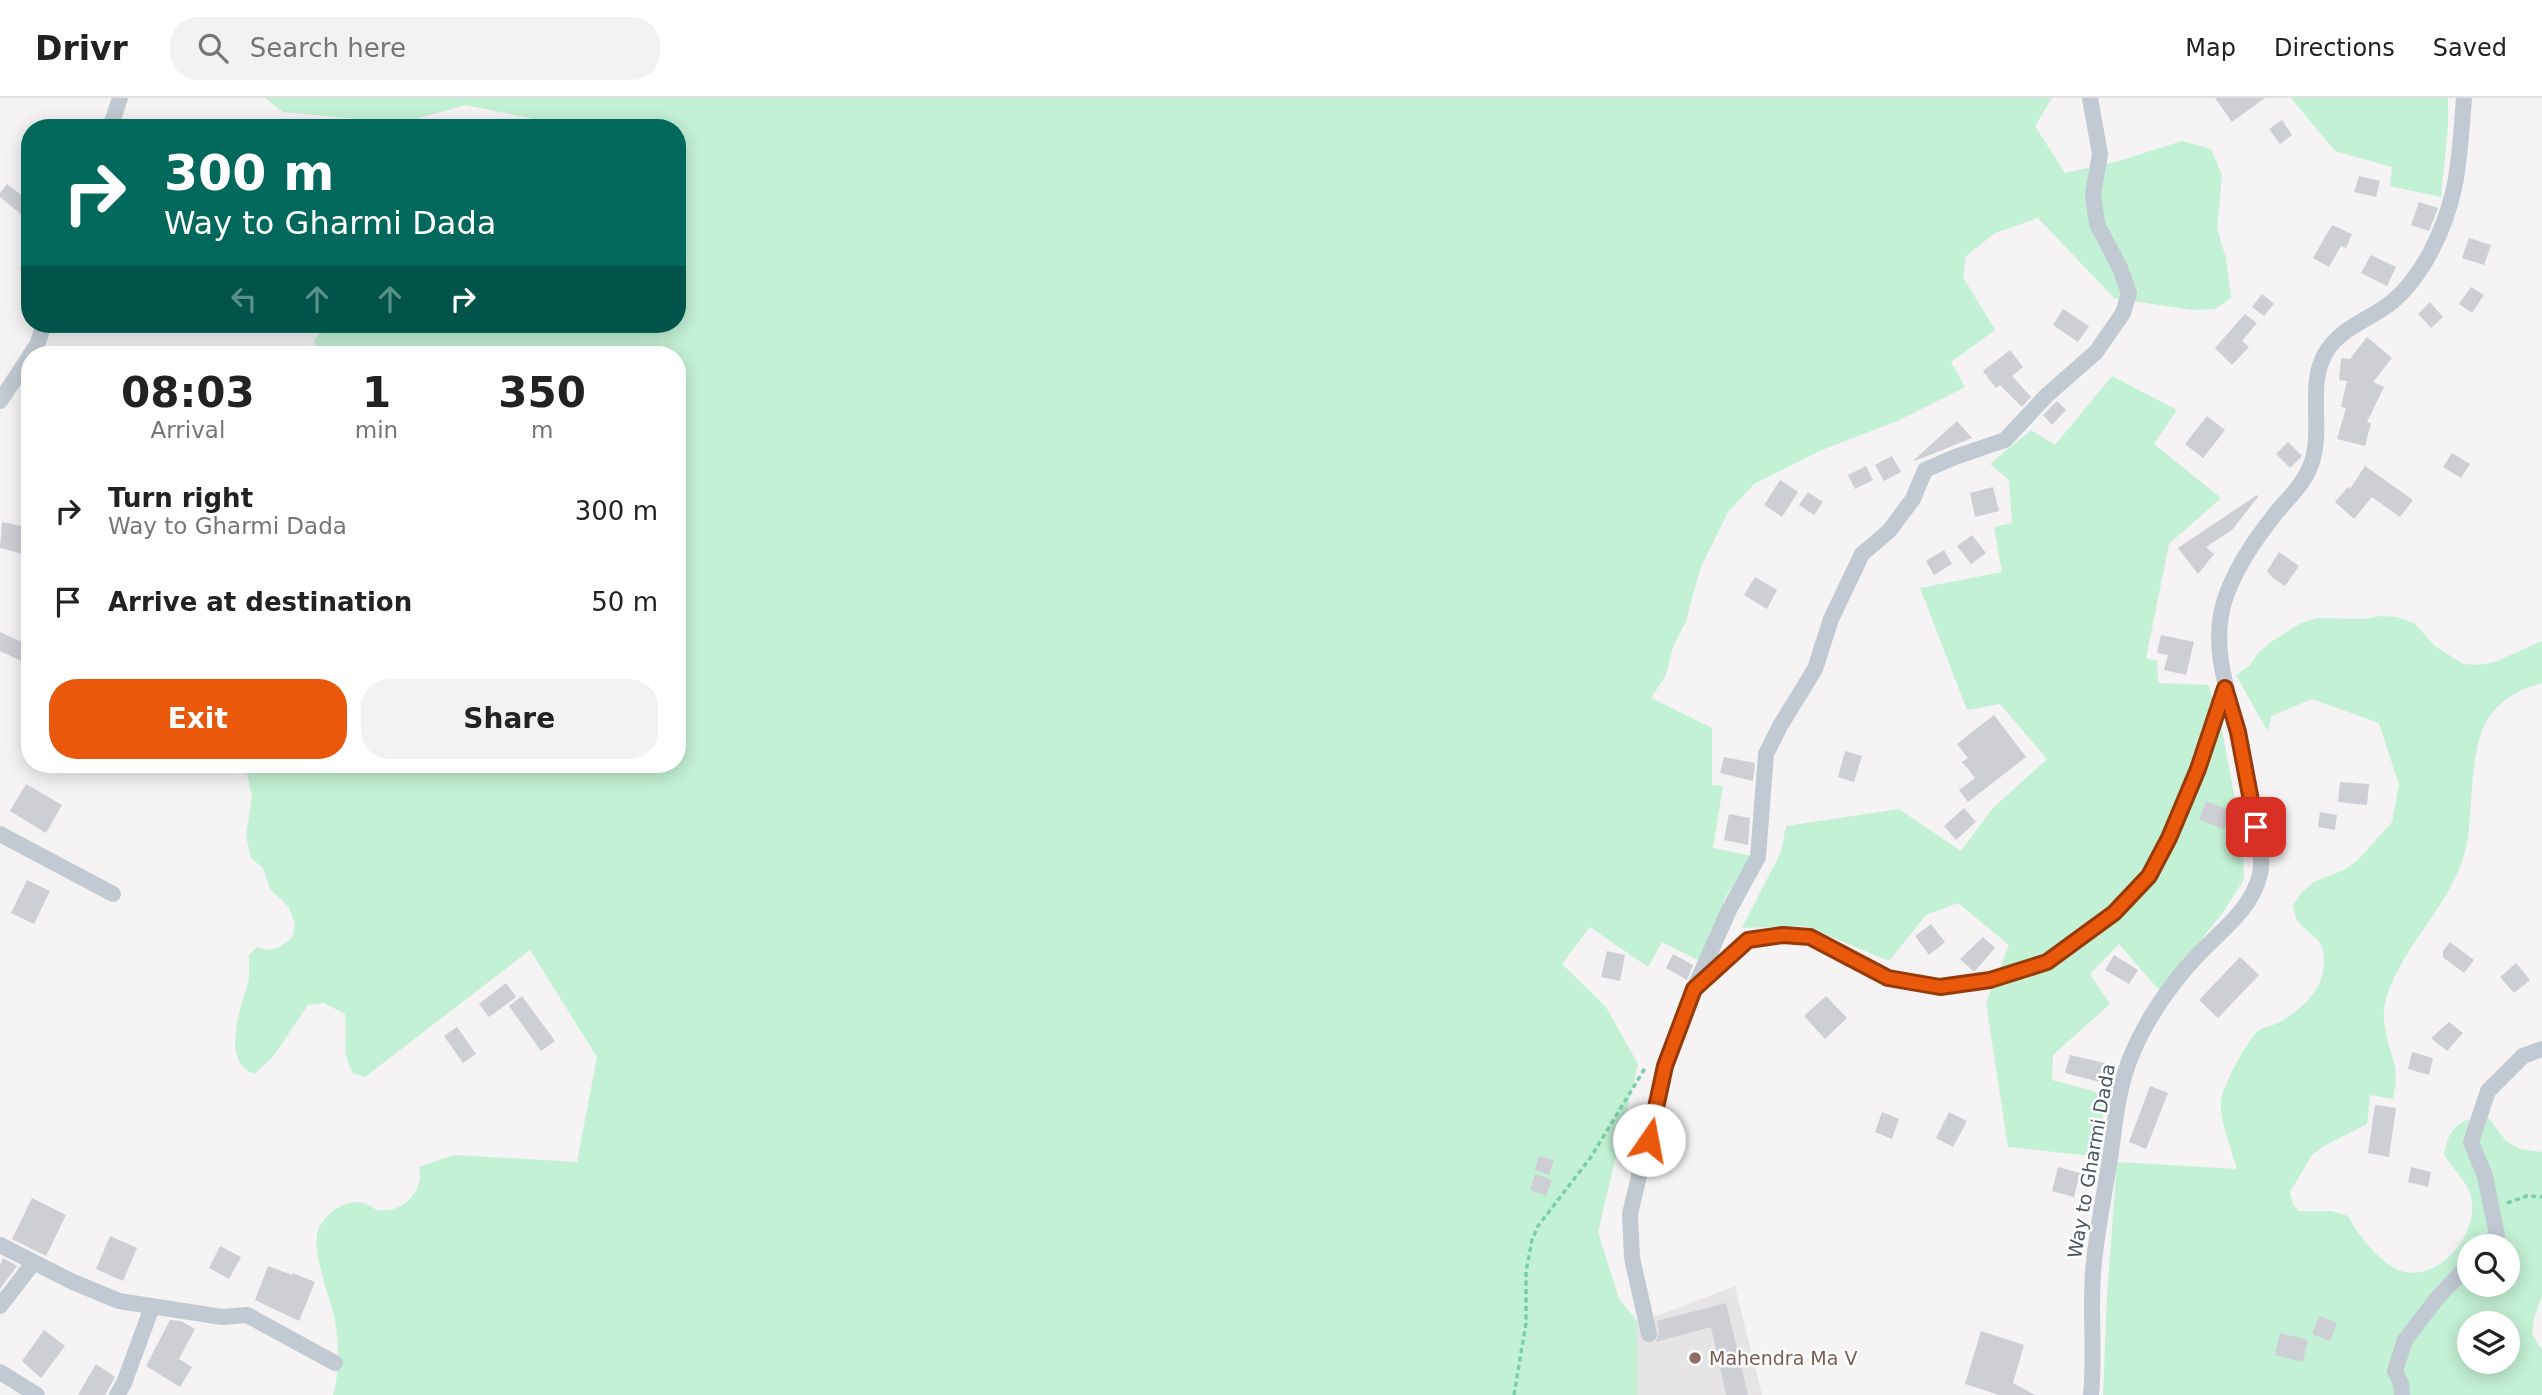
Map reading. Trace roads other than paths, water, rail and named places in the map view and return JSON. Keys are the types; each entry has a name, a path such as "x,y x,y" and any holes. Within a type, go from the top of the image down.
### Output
{"street":[{"path":"113,119 120,98"},
{"path":"1649,1334 1632,1258 1630,1214 1665,1066 1694,989 1729,910 1758,857 1766,754 1815,669 1831,619 1862,554 1889,531 1905,510 1913,499 1925,470 2005,440 2047,395 2096,352 2123,313 2129,293 2120,268 2097,224 2093,194 2100,154 2090,98"},
{"name":"Way to Gharmi Dada","path":"2091,1395 2094,1271 2114,1130 2127,1067 2139,1038 2162,1000 2192,962 2244,908 2256,889 2261,873 2260,848 2249,785 2225,688 2220,649 2225,599 2251,549 2311,466 2317,436 2318,377 2325,355 2343,333 2385,307 2404,291 2423,266 2438,238 2452,204 2457,180 2464,98"},
{"path":"0,401 21,370"},
{"path":"1694,989 1748,940 1783,935 1810,937 1888,978 1940,987 1990,980 2047,962 2114,913 2149,876 2169,838 2198,769 2225,688"},
{"path":"0,834 113,894"},
{"path":"2497,1234 2485,1177 2471,1142 2488,1091 2523,1056 2542,1049"},
{"path":"0,1245 73,1282 119,1301 222,1317 247,1315 335,1363"},
{"path":"0,1306 34,1262"},
{"path":"2402,1395 2401,1384 2395,1371 2405,1340 2457,1277"},
{"path":"117,1395 152,1307"},
{"path":"0,1372 37,1395"}],"place":[{"name":"Mahendra Ma V","path":"1695,1358"}]}
